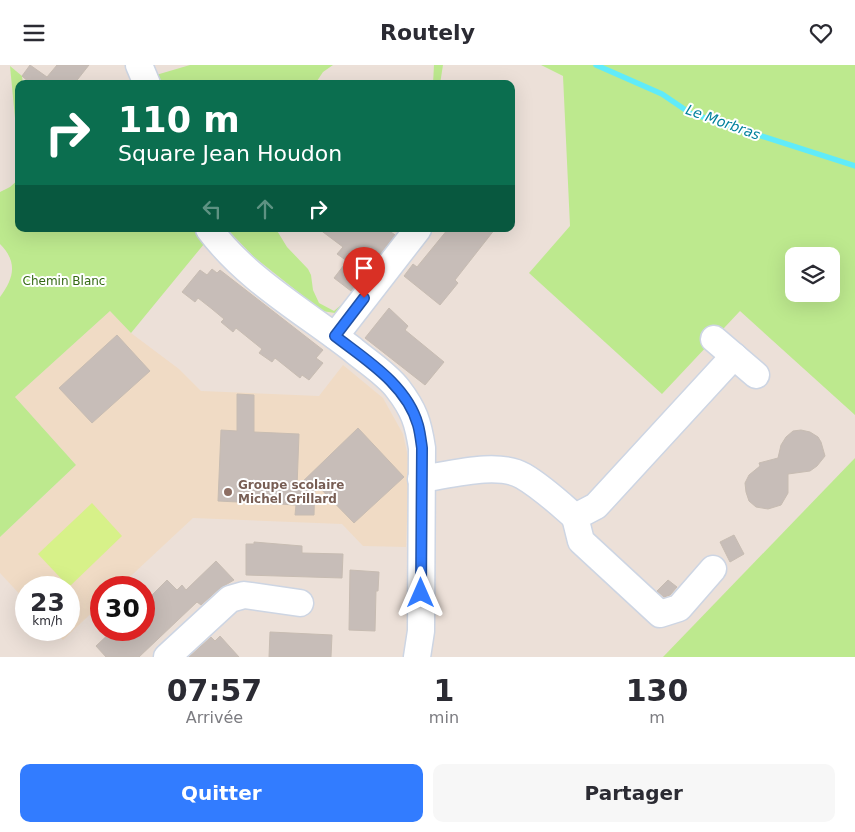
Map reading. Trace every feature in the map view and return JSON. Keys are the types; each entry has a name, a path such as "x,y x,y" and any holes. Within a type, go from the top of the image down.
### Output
{"street":[{"path":"139,65 145,80"},
{"path":"211,232 244,268 335,336 397,387 410,408 418,425 422,448 421,631 417,657"},
{"path":"335,336 416,232"},
{"path":"714,339 756,375"},
{"path":"575,517 596,506 734,356"},
{"path":"421,479 492,469 508,470 563,492 575,517 581,541 660,615 679,608 713,569"},
{"path":"167,657 230,599 244,595 300,603"}],"shaded area":[{"name":"Groupe scolaire Michel Grillard","path":"110,311 131,333 179,369 201,391 319,396 343,365 383,398 403,434 409,462 406,547 363,546 342,524 193,518 131,576 90,576 90,614 80,624 80,576 15,576 15,589 0,573 0,537 76,465 15,397"}],"green space":[{"path":"190,65 333,65 323,72 318,80 158,80 156,75"},
{"path":"434,65 443,65 441,80 433,80"},
{"path":"541,65 855,65 855,415 740,311 662,394 529,273 570,226 563,76"},
{"path":"10,66 22,76 22,80 15,80 15,118"},
{"name":"Chemin Blanc","path":"15,183 15,232 195,232 204,244 131,333 110,311 15,397 76,465 0,537 0,297 11,277 12,264 10,257 0,244 0,192"},
{"path":"230,232 278,232 287,247 308,269 311,275 313,290 319,303 334,311 341,305 344,307 335,313 322,311 254,257"},
{"path":"855,458 855,657 663,657"},
{"path":"92,503 122,536 80,576 59,576 38,554"}],"building":[{"path":"30,65 47,77 57,65 89,65 77,80 26,80 22,76"},
{"path":"323,232 391,232 395,235 351,291 334,278 347,261 337,254 343,247"},
{"path":"446,232 493,232 455,280 458,283 440,305 404,276 413,264 417,267"},
{"path":"212,269 217,273 220,270 323,350 316,358 323,363 309,380 302,375 300,378 275,358 272,362 259,353 262,349 236,328 233,332 221,322 224,319 198,298 195,302 182,292 200,270 207,275"},
{"path":"389,308 408,326 405,330 444,362 425,385 365,338"},
{"path":"117,335 150,371 92,423 59,388"},
{"path":"237,394 254,395 254,432 299,434 297,487 358,428 404,477 354,523 315,483 314,515 295,515 296,505 218,501 221,430 237,431"},
{"path":"793,431 810,432 818,437 825,456 810,471 788,474 788,493 781,505 768,509 756,507 749,501 746,492 745,483 749,475 760,466 759,463 778,458 781,445 786,437"},
{"path":"734,535 744,554 730,562 720,542"},
{"path":"254,542 302,546 302,553 343,554 342,578 246,575 246,544 254,544"},
{"path":"216,561 234,580 220,588 201,605 197,602 139,657 106,657 96,646 101,641 155,641 155,592 167,580 177,590 182,585 186,590"},
{"path":"350,570 379,572 378,591 376,591 375,631 349,630"},
{"path":"668,580 677,587 670,595 664,597 657,591"},
{"path":"270,632 332,635 331,657 269,657"},
{"path":"220,636 239,657 189,657 211,637 215,641"}],"waterway":[{"name":"Le Morbras","path":"596,65 662,94 690,113 855,166"}],"place":[{"name":"Groupe scolaire Michel Grillard","path":"228,492"}],"route":[{"path":"364,298 335,336 397,387 418,425 422,448 421,593"}]}
